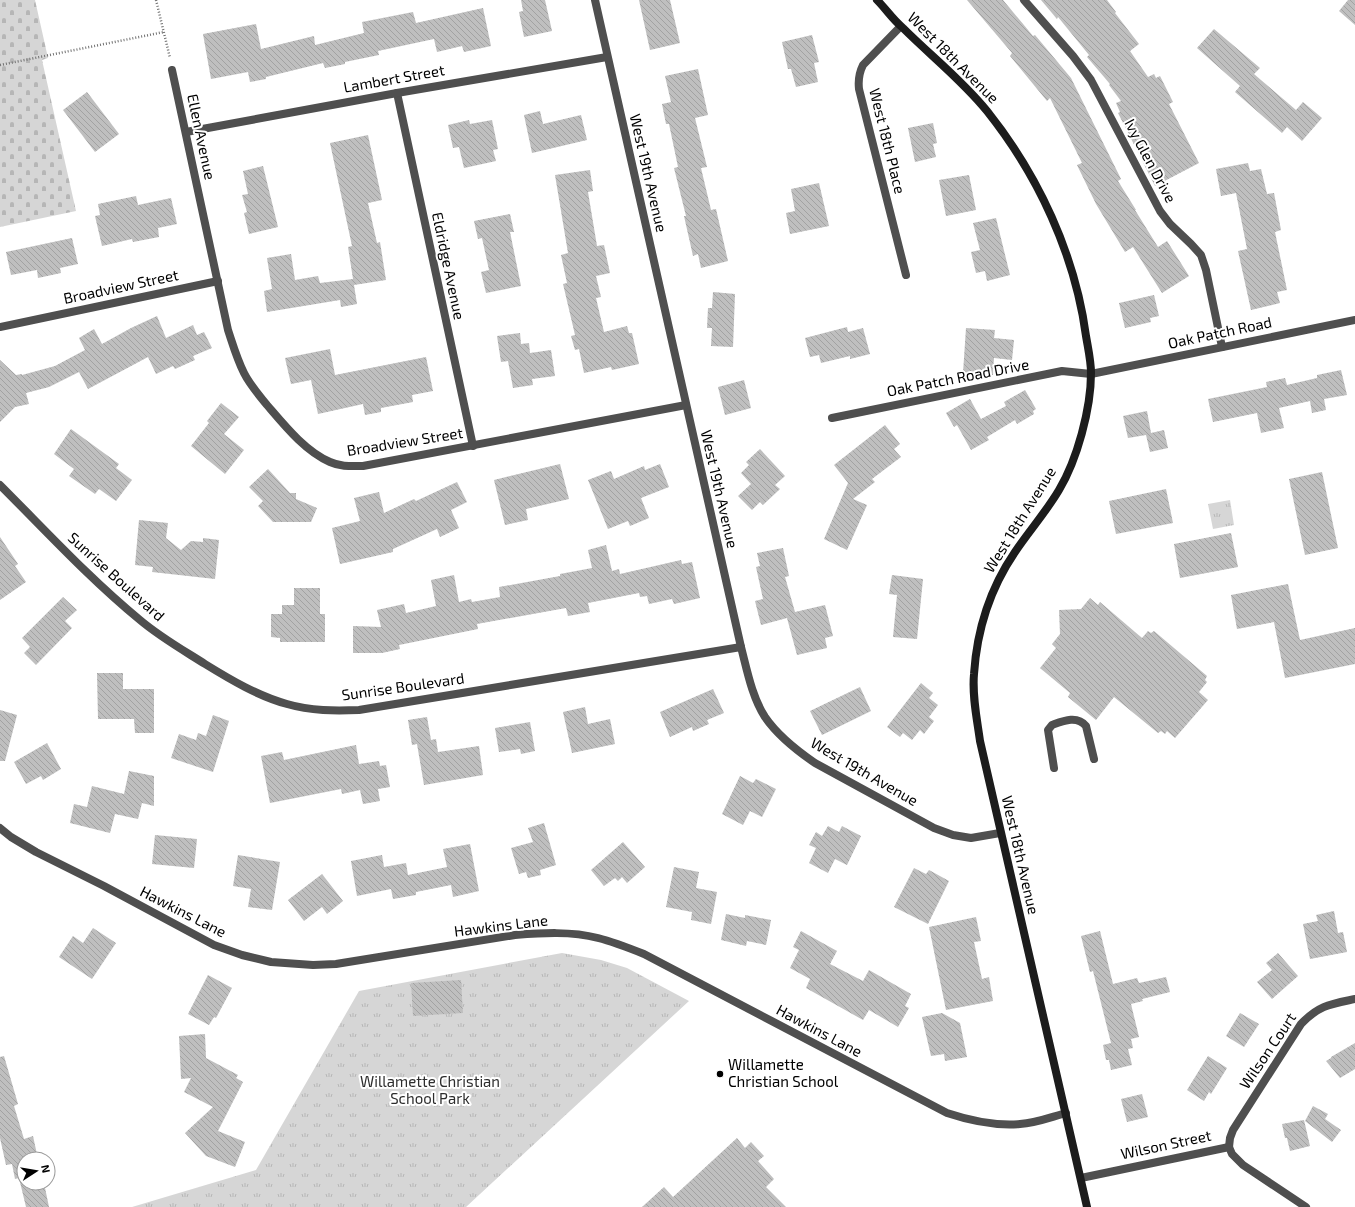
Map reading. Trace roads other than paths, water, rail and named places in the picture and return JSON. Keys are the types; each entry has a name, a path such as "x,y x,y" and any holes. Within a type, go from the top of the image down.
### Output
{"main road":[{"name":"West 18th Avenue","path":"877,0 900,27 966,88 1004,133 1043,198 1061,238 1073,273 1084,318 1091,374 1083,428 1074,457 1060,489 1015,551 986,606 978,636 974,675 975,708 980,741 1087,1207"}],"street":[{"name":"West 19th Avenue","path":"595,0 741,647 754,694 764,716 778,733 797,750 815,763 934,828 953,835 971,838 1000,833"},
{"name":"Ivy Glen Drive","path":"1024,0 1078,62 1091,80 1160,211 1170,224 1197,249 1201,255 1206,270 1222,348"},
{"name":"West 18th Place","path":"900,27 863,65 858,80 906,275"},
{"name":"Lambert Street","path":"186,132 397,93 607,57"},
{"name":"Ellen Avenue","path":"172,70 218,280"},
{"name":"Eldridge Avenue","path":"397,93 473,446"},
{"name":"Broadview Street","path":"0,327 218,280 234,350 248,381 298,439 319,456 342,466 358,466 473,446 686,405"},
{"name":"Oak Patch Road","path":"1091,374 1355,320"},
{"name":"Oak Patch Road Drive","path":"832,418 1062,372 1091,374"},
{"name":"Sunrise Boulevard","path":"0,486 87,573 141,621 176,646 218,672 255,692 287,704 338,711 359,710 741,647"},
{"path":"1054,768 1048,730 1052,725 1072,720 1083,722 1086,726 1094,759"},
{"name":"Hawkins Lane","path":"0,828 11,837 36,852 104,886 214,945 242,955 271,962 292,964 336,964 515,935 550,933 596,937 644,954 947,1113 986,1124 1003,1125 1022,1124 1066,1113"},
{"name":"Wilson Court","path":"1229,1146 1232,1130 1301,1024 1322,1007 1355,999"},
{"name":"Wilson Street","path":"1081,1178 1229,1146 1232,1154 1242,1165 1306,1207"}],"place":[{"name":"Willamette Christian School","path":"720,1074"}],"park label":[{"name":"Willamette Christian School Park","path":"430,1090"}]}
